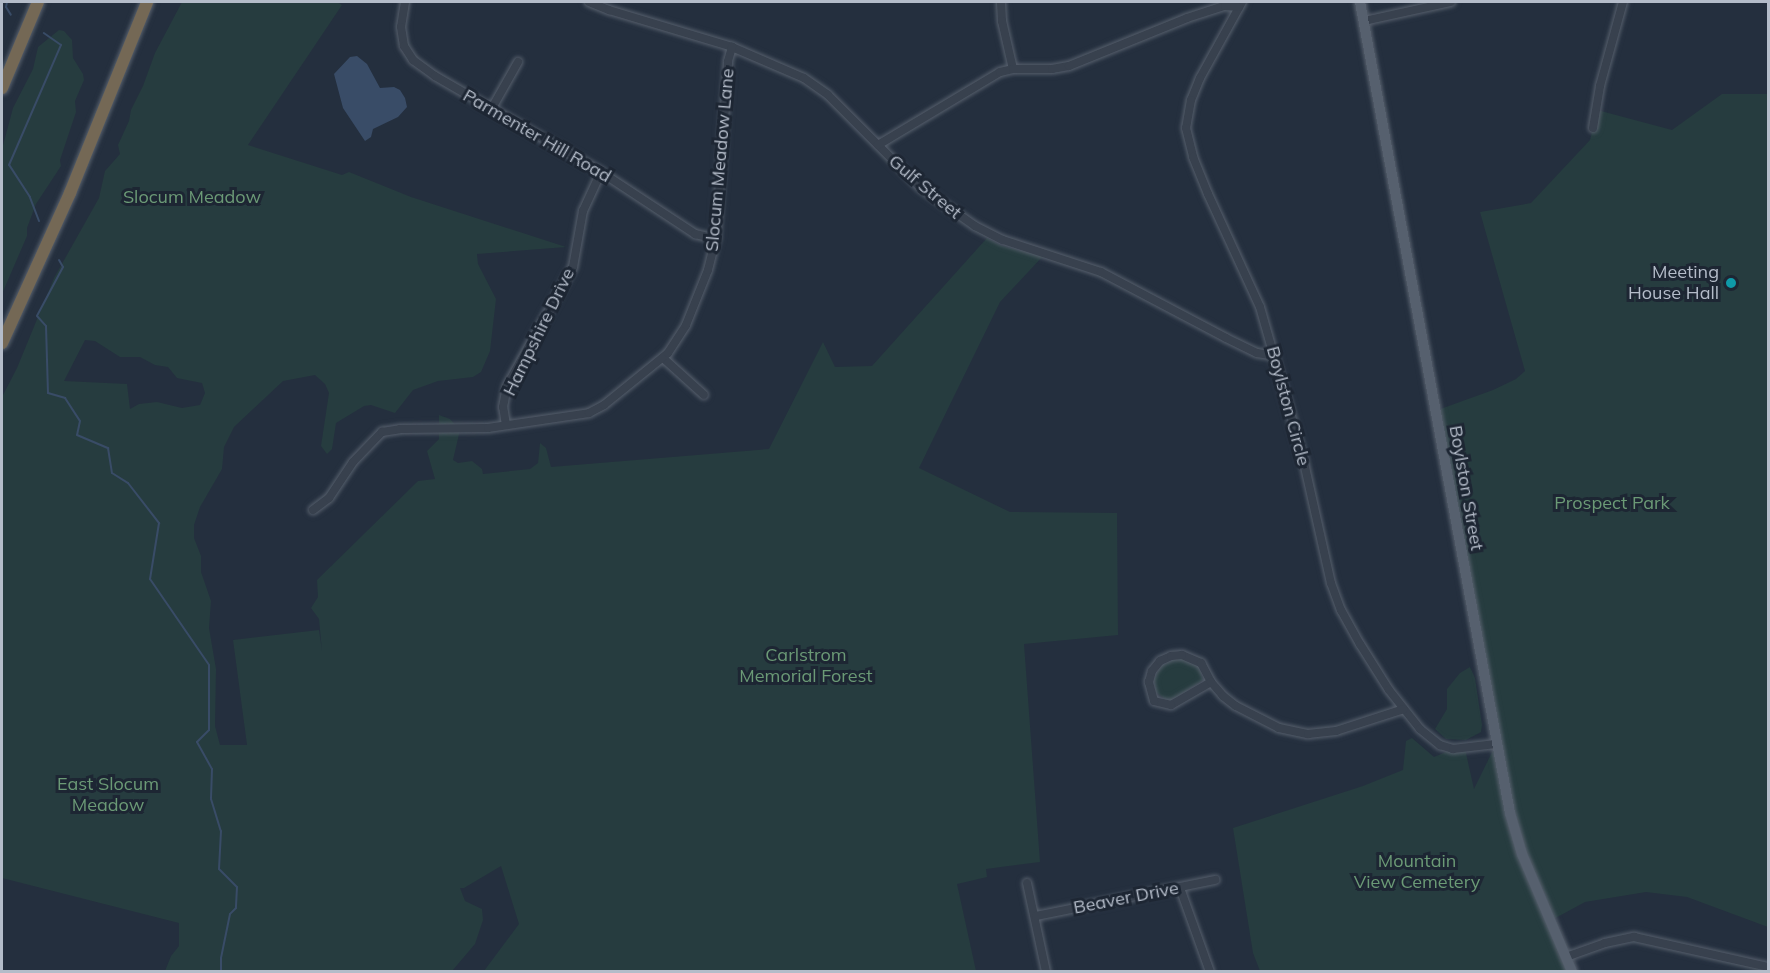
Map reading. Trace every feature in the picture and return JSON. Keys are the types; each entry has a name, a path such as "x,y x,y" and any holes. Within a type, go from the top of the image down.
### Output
{"highway":[{"path":"2,88 38,2"},
{"path":"2,343 70,193 147,2"}],"main road":[{"name":"Boylston Street","path":"1360,2 1496,744 1514,829 1572,972"}],"street":[{"name":"Parmenter Hill Road","path":"405,2 401,27 404,46 413,60 435,76 602,172 695,234 716,239"},
{"name":"Gulf Street","path":"589,2 732,47 814,83 921,188 948,209 991,235 1101,272 1257,353 1275,356"},
{"path":"1001,2 1002,21 1013,69"},
{"path":"1364,21 1451,2"},
{"path":"1593,128 1600,86 1623,2"},
{"path":"878,145 990,77 1013,69 1042,70 1070,66 1187,18 1225,6 1240,4"},
{"name":"Boylston Circle","path":"1240,4 1200,78 1187,115 1186,128 1193,157 1250,282 1275,356 1304,458 1330,583 1352,630 1404,709 1420,729 1444,747 1465,749 1496,744"},
{"name":"Slocum Meadow Lane","path":"313,510 329,498 353,462 382,432 400,429 477,429 581,415 597,410 663,358 676,343 686,325 708,270 716,239 728,61 732,47"},
{"path":"492,108 518,62"},
{"name":"Hampshire Drive","path":"506,425 504,402 507,386 573,267 583,211 602,172"},
{"path":"663,358 704,395"},
{"path":"1211,682 1179,701 1164,705 1154,701 1149,682 1152,671 1160,661 1171,656 1182,655 1201,663 1211,682 1236,706 1279,728 1308,734 1336,731 1404,709"},
{"name":"Beaver Drive","path":"1036,916 1215,879"},
{"path":"1027,883 1036,916 1046,972"},
{"path":"1180,888 1210,972"},
{"path":"1566,957 1609,942 1634,937 1768,967"}],"green space":[{"path":"182,2 337,2 342,5 248,145 342,175 349,172 411,197 566,247 477,254 478,264 496,299 490,351 481,372 473,377 438,381 413,390 395,413 371,405 364,406 336,423 332,449 327,454 321,446 329,393 325,384 315,375 283,381 234,427 224,447 222,469 200,507 194,525 194,538 201,556 201,572 211,601 209,628 216,669 215,726 220,745 247,745 233,640 319,630 322,651 319,619 311,608 318,597 317,580 418,481 435,479 427,451 439,439 439,415 450,419 460,430 453,460 458,463 472,461 482,469 483,474 530,469 538,463 540,443 546,448 551,467 769,449 823,342 835,367 872,366 987,238 1002,246 1043,256 1000,302 919,468 1010,512 1117,513 1118,635 1024,644 1040,862 986,869 987,877 957,884 976,971 484,971 519,924 501,866 464,888 460,888 465,901 482,909 483,920 475,944 452,971 165,971 171,956 179,946 179,923 2,878 2,397 17,368 54,278 99,198 105,171 120,154 118,145 155,53","holes":["85,340 95,341 120,357 140,357 155,365 168,367 177,378 202,383 205,393 200,405 182,408 157,402 139,404 130,409 127,384 64,381"]},
{"path":"59,30 64,31 72,40 73,58 84,80 75,101 76,112 60,160 61,166 36,204 27,228 27,236 2,294 2,149 13,108 33,69 38,47"},
{"name":"Prospect Park","path":"1722,94 1768,94 1768,927 1687,897 1646,892 1585,902 1550,921 1572,971 1260,971 1253,953 1233,828 1363,786 1403,770 1406,741 1412,738 1434,757 1453,749 1465,749 1474,789 1496,744 1435,411 1493,390 1516,379 1525,371 1480,212 1531,203 1590,140 1597,110 1672,130"},
{"path":"1176,658 1182,658 1199,667 1203,680 1171,701 1156,692 1154,679 1161,666"},
{"path":"1470,667 1475,678 1481,732 1466,740 1446,739 1435,729 1447,709 1447,689 1460,673"}],"water":[{"path":"357,56 367,64 380,88 394,87 400,90 407,107 398,117 373,129 371,137 365,141 343,108 334,74 350,57"}],"waterway":[{"path":"7,2 6,7 11,15"},
{"path":"39,221 30,197 9,165 61,45 44,33"},
{"path":"59,260 63,267 37,316 46,326 48,393 65,398 80,421 77,435 108,448 112,473 128,483 159,523 150,579 209,665 209,730 197,742 212,769 211,799 221,831 219,869 237,887 236,908 230,914 221,958 221,972"}],"place":[{"name":"Meeting House Hall","path":"1731,283"}],"park label":[{"name":"Slocum Meadow","path":"192,197"},
{"name":"Carlstrom Memorial Forest","path":"806,666"},
{"name":"East Slocum Meadow","path":"108,795"},
{"name":"Mountain View Cemetery","path":"1417,872"}]}
